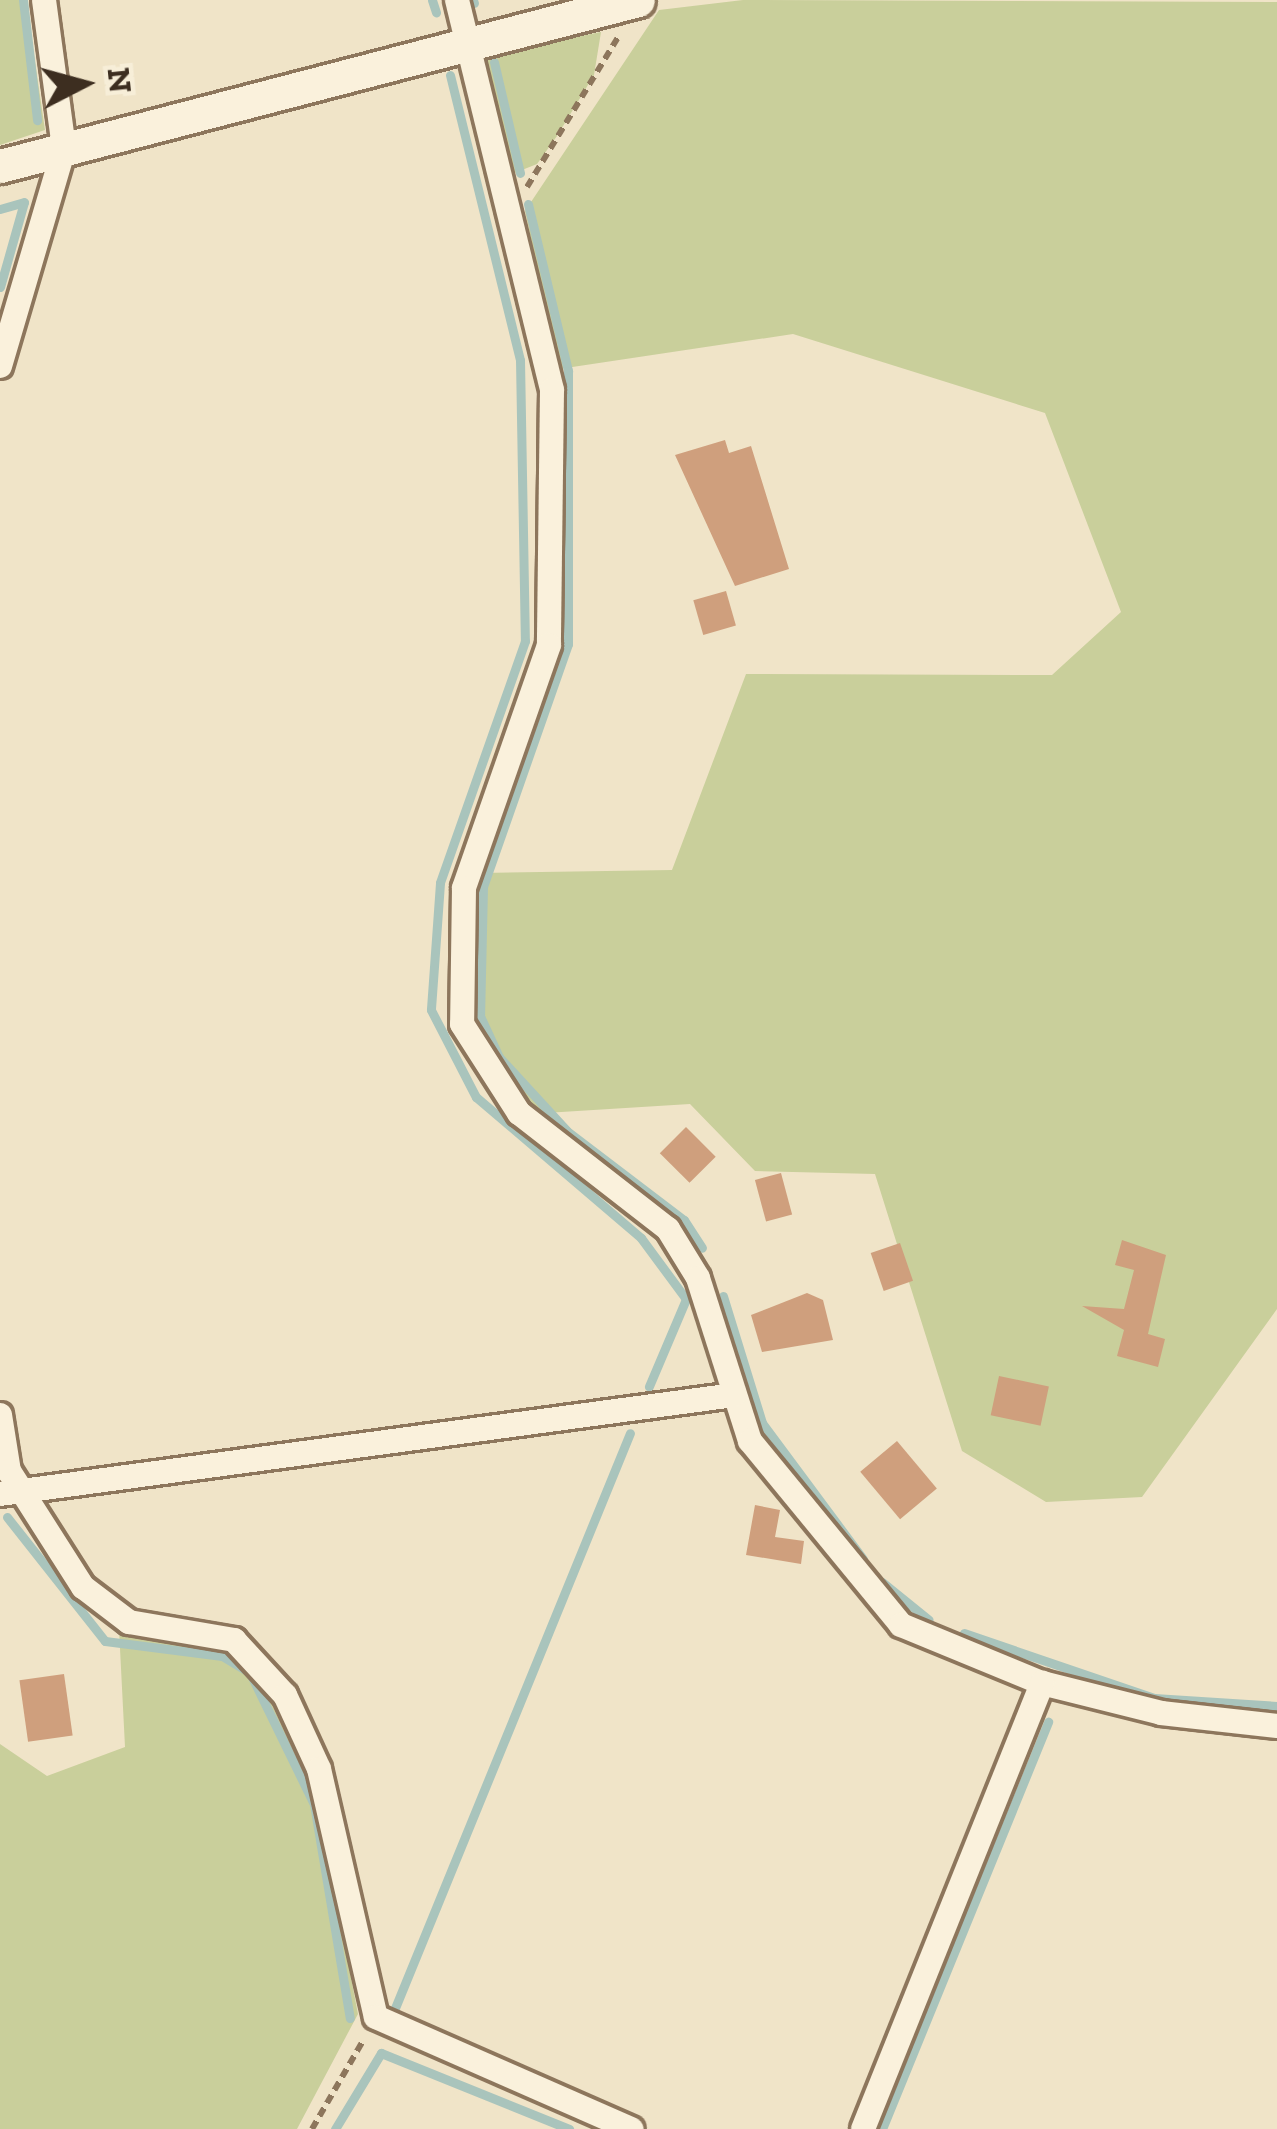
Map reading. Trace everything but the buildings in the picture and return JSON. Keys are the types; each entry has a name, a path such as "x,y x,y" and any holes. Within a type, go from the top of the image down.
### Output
{"street":[{"path":"0,366 64,148 44,0"},
{"path":"457,0 512,194 552,390 549,645 464,887 462,1024 519,1113 668,1229 698,1278 751,1441 901,1625 1042,1683 1161,1714 1277,1726"},
{"path":"0,166 467,40 634,9"},
{"path":"9,1491 734,1395"},
{"path":"0,1415 9,1491 83,1587 130,1622 235,1640 285,1695 319,1769 376,2017 631,2129"},
{"path":"863,2129 1042,1683"}],"path":[{"path":"512,194 544,168 634,9"},
{"path":"312,2129 376,2017"}],"green space":[{"path":"0,0 26,0 45,130 0,145"},
{"path":"743,0 1277,2 1277,1309 1142,1497 1046,1502 962,1451 875,1174 755,1171 690,1104 529,1114 473,1019 480,873 672,870 746,674 1052,675 1121,612 1045,413 793,334 559,369 525,211 659,10"},
{"path":"601,32 594,75 557,136 537,164 512,174 484,55"},
{"path":"119,1629 220,1646 253,1664 317,1801 358,2014 297,2129 0,2129 0,1744 47,1776 125,1747"}],"waterway":[{"path":"23,0 37,120"},
{"path":"432,0 436,12"},
{"path":"494,62 520,173"},
{"path":"450,75 520,360 525,641 440,883 431,1010 476,1097 641,1238 686,1299 649,1386"},
{"path":"0,209 24,202"},
{"path":"0,287 24,202"},
{"path":"528,204 568,371 568,644 483,887 480,1016 499,1057 567,1131 684,1220 702,1248"},
{"path":"723,1296 762,1423 863,1559"},
{"path":"395,2008 630,1433"},
{"path":"7,1517 105,1641 222,1656 250,1673 314,1804 350,2018"},
{"path":"882,1582 929,1620"},
{"path":"964,1633 1154,1698 1277,1706"},
{"path":"882,2129 1048,1722"},
{"path":"335,2129 381,2053 569,2129"}]}
